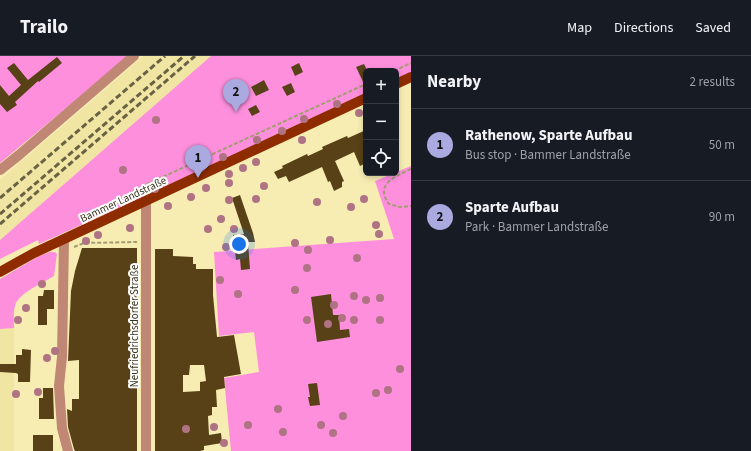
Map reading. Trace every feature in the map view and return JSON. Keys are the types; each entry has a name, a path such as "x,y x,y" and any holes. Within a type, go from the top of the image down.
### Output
{"main road":[{"path":"399,83 411,77"},
{"name":"Bammer Landstraße","path":"0,272 34,253 363,99"}],"street":[{"path":"0,170 134,56"},
{"name":"Neufriedrichsdorfer Straße","path":"146,201 146,451"},
{"path":"64,239 62,357 59,386 62,428 68,451"}],"path":[{"path":"399,69 411,63"},
{"path":"145,185 363,85"},
{"path":"411,169 394,178 385,186 384,197 389,204 400,207 411,206"},
{"path":"63,251 84,243 129,242"}],"shaded area":[{"path":"0,56 129,56 0,163"},
{"path":"144,56 211,56 0,240 0,180"},
{"path":"211,56 411,56 411,72 399,78 399,68 363,68 363,94 151,193 144,185 143,197 39,244 38,240 0,259 0,240"},
{"path":"411,166 411,451 231,451 224,378 259,372 254,332 219,336 214,252 394,239 375,181 387,176 399,176 399,171"},
{"path":"50,252 55,252 57,254 54,276 26,293 17,301 14,311 14,328 0,329 0,279 39,256"},
{"path":"14,328 14,451 0,451 0,329"}],"building":[{"path":"57,57 62,63 39,82 38,81 15,102 17,105 7,112 0,104 0,85 9,96 21,85 7,68 14,63 28,80"},
{"path":"299,63 303,72 295,76 291,67"},
{"path":"364,64 366,68 363,68 363,82 356,67"},
{"path":"264,80 269,90 256,96 251,87"},
{"path":"291,83 295,92 287,96 282,87"},
{"path":"256,105 260,112 252,116 248,109"},
{"path":"363,131 363,164 360,166 354,152 335,161 344,181 342,182 342,187 334,191 330,181 328,182 322,167 289,182 286,176 278,179 274,172 283,168 282,166 307,154 308,156 323,149 322,147 347,136 348,138"},
{"path":"240,195 255,242 248,242 250,269 241,270 240,259 236,260 233,235 244,234 232,198"},
{"path":"82,248 137,248 137,451 75,451 68,427 67,409 72,411 72,399 79,399 79,360 68,361 71,291"},
{"path":"155,249 173,249 173,256 193,257 193,264 196,264 196,269 213,269 213,295 217,337 234,335 241,374 224,377 225,388 216,390 217,407 212,407 212,415 208,416 209,435 221,433 222,443 204,446 204,450 200,451 155,451","holes":["190,365 204,365 206,381 200,382 200,391 183,392 183,375 189,375"]},
{"path":"44,290 54,290 54,309 47,309 47,325 38,325 38,296 43,296"},
{"path":"331,294 333,315 339,315 340,330 349,329 350,337 317,342 311,297"},
{"path":"22,349 31,350 30,382 18,382 18,374 16,373 0,372 0,364 16,364 16,355 22,355"},
{"path":"317,383 320,405 310,406 308,384"},
{"path":"43,388 53,388 54,419 39,419 39,398 43,398"},
{"path":"33,435 53,435 53,451 33,451"}],"railway":[{"path":"0,198 165,56"},
{"path":"0,214 184,56"},
{"path":"0,224 195,56"}],"place":[{"name":"Sparte Aufbau","path":"236,112"},
{"name":"Rathenow, Sparte Aufbau","path":"198,178"}]}
